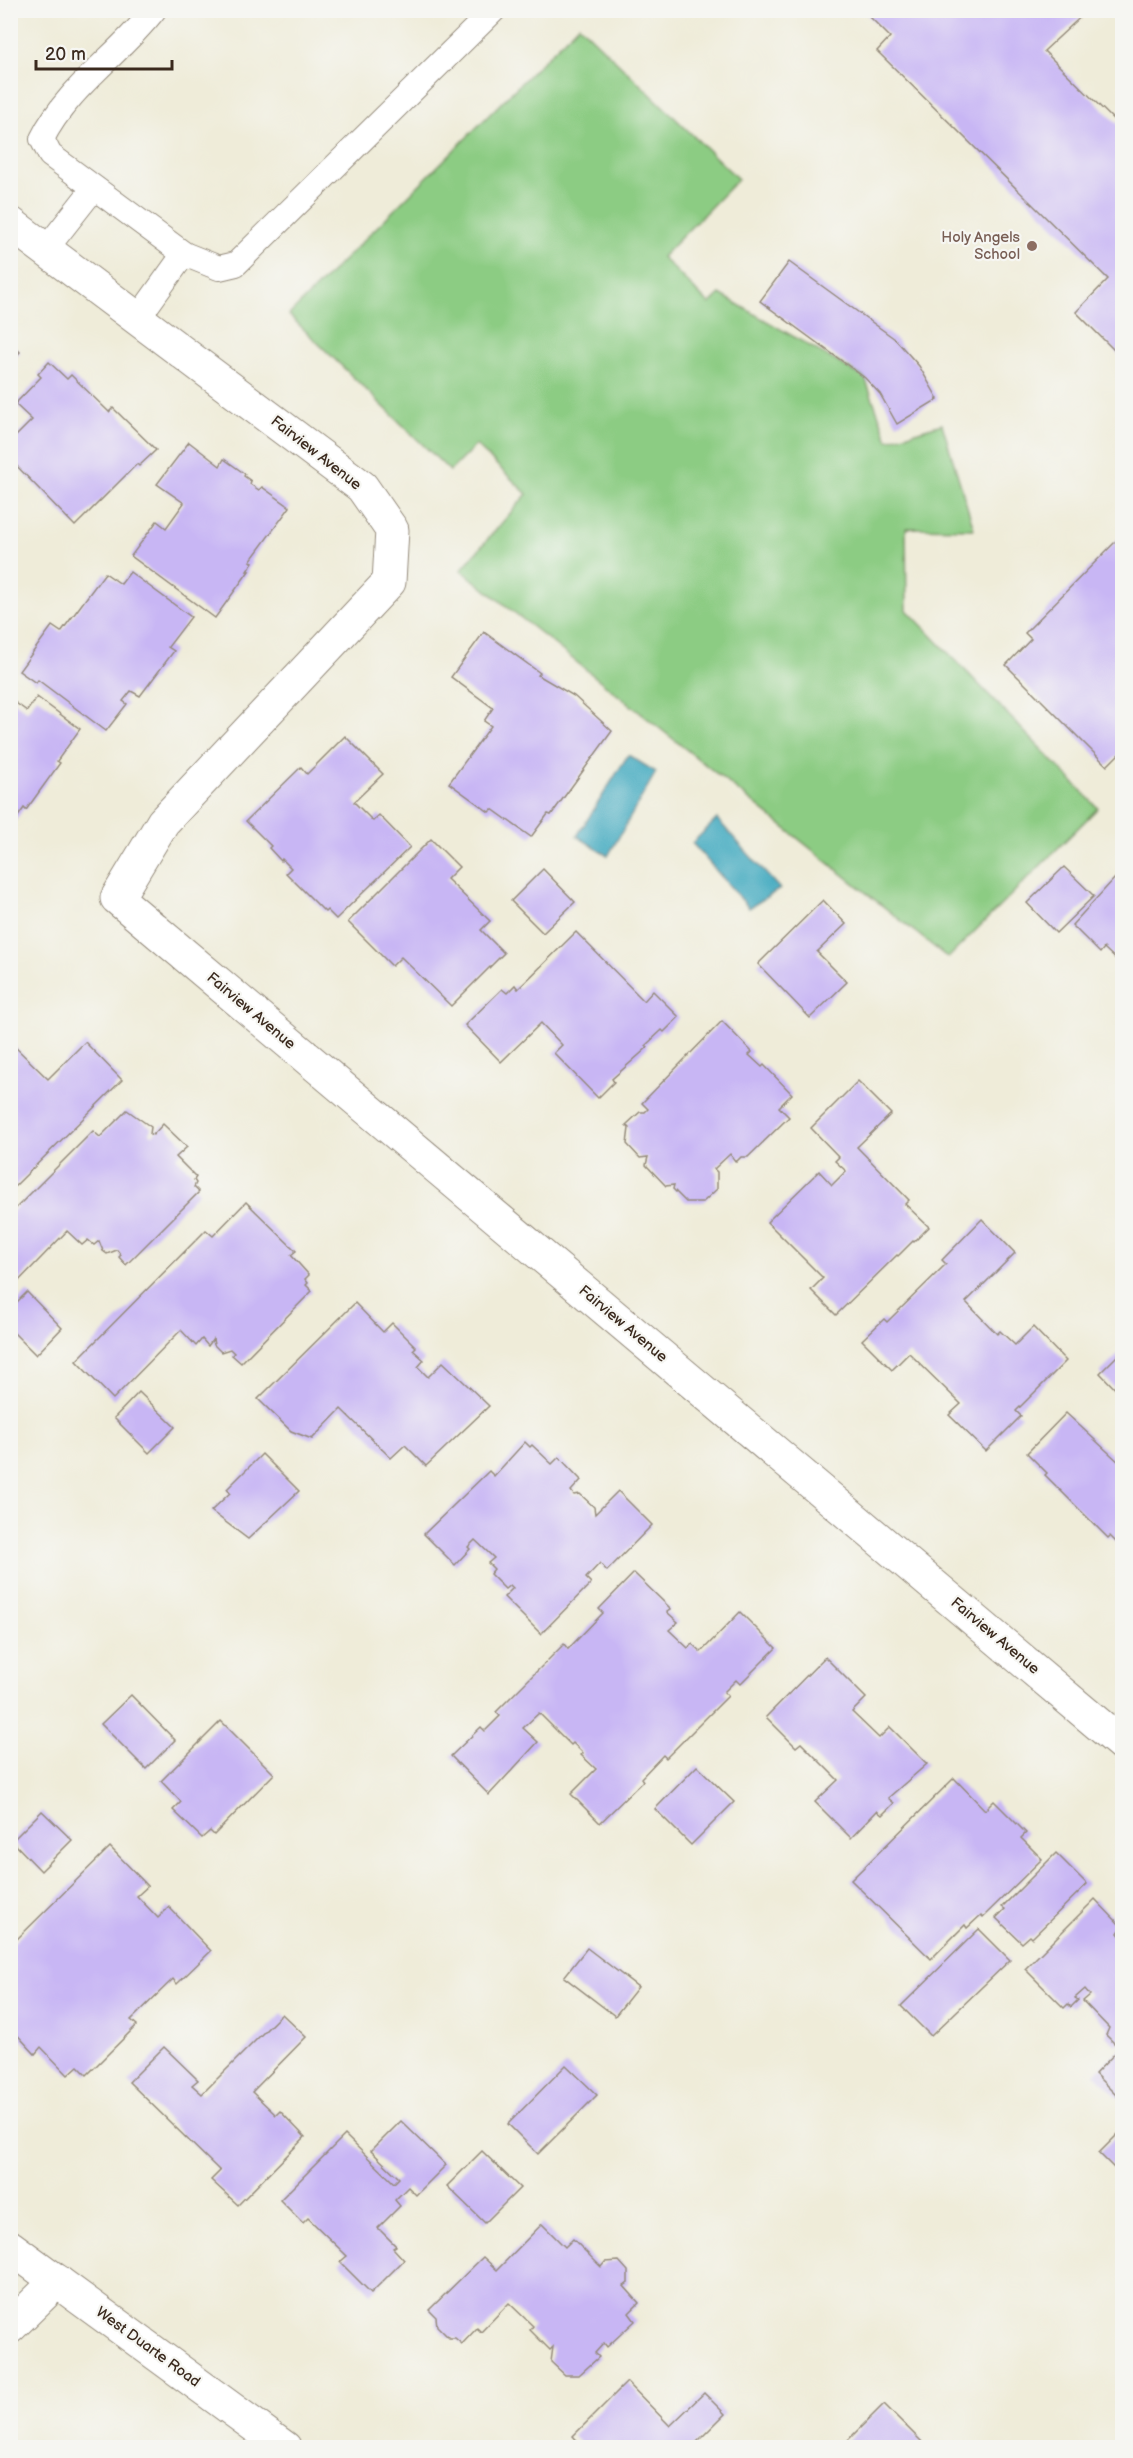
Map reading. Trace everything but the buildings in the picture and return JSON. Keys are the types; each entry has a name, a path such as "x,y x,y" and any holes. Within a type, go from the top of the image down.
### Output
{"street":[{"name":"Fairview Avenue","path":"10,223 363,487 392,530 389,582 163,822 117,898 1122,1744"},
{"name":"West Duarte Road","path":"10,2247 285,2448"},
{"path":"10,2327 57,2280"}],"lane":[{"path":"154,10 75,93 50,123 42,139 50,156 184,254 219,268 236,264 494,10"},
{"path":"46,249 94,188"},
{"path":"138,318 184,254"}],"green space":[{"path":"579,25 738,179 662,257 709,304 720,294 865,378 888,440 942,424 974,529 906,528 907,610 1098,808 948,958 461,570 527,494 476,445 450,471 289,315"}],"water":[{"path":"628,755 656,772 608,856 577,836"},
{"path":"717,819 780,889 749,908 692,843"}],"place":[{"name":"Holy Angels School","path":"1032,246"}]}
